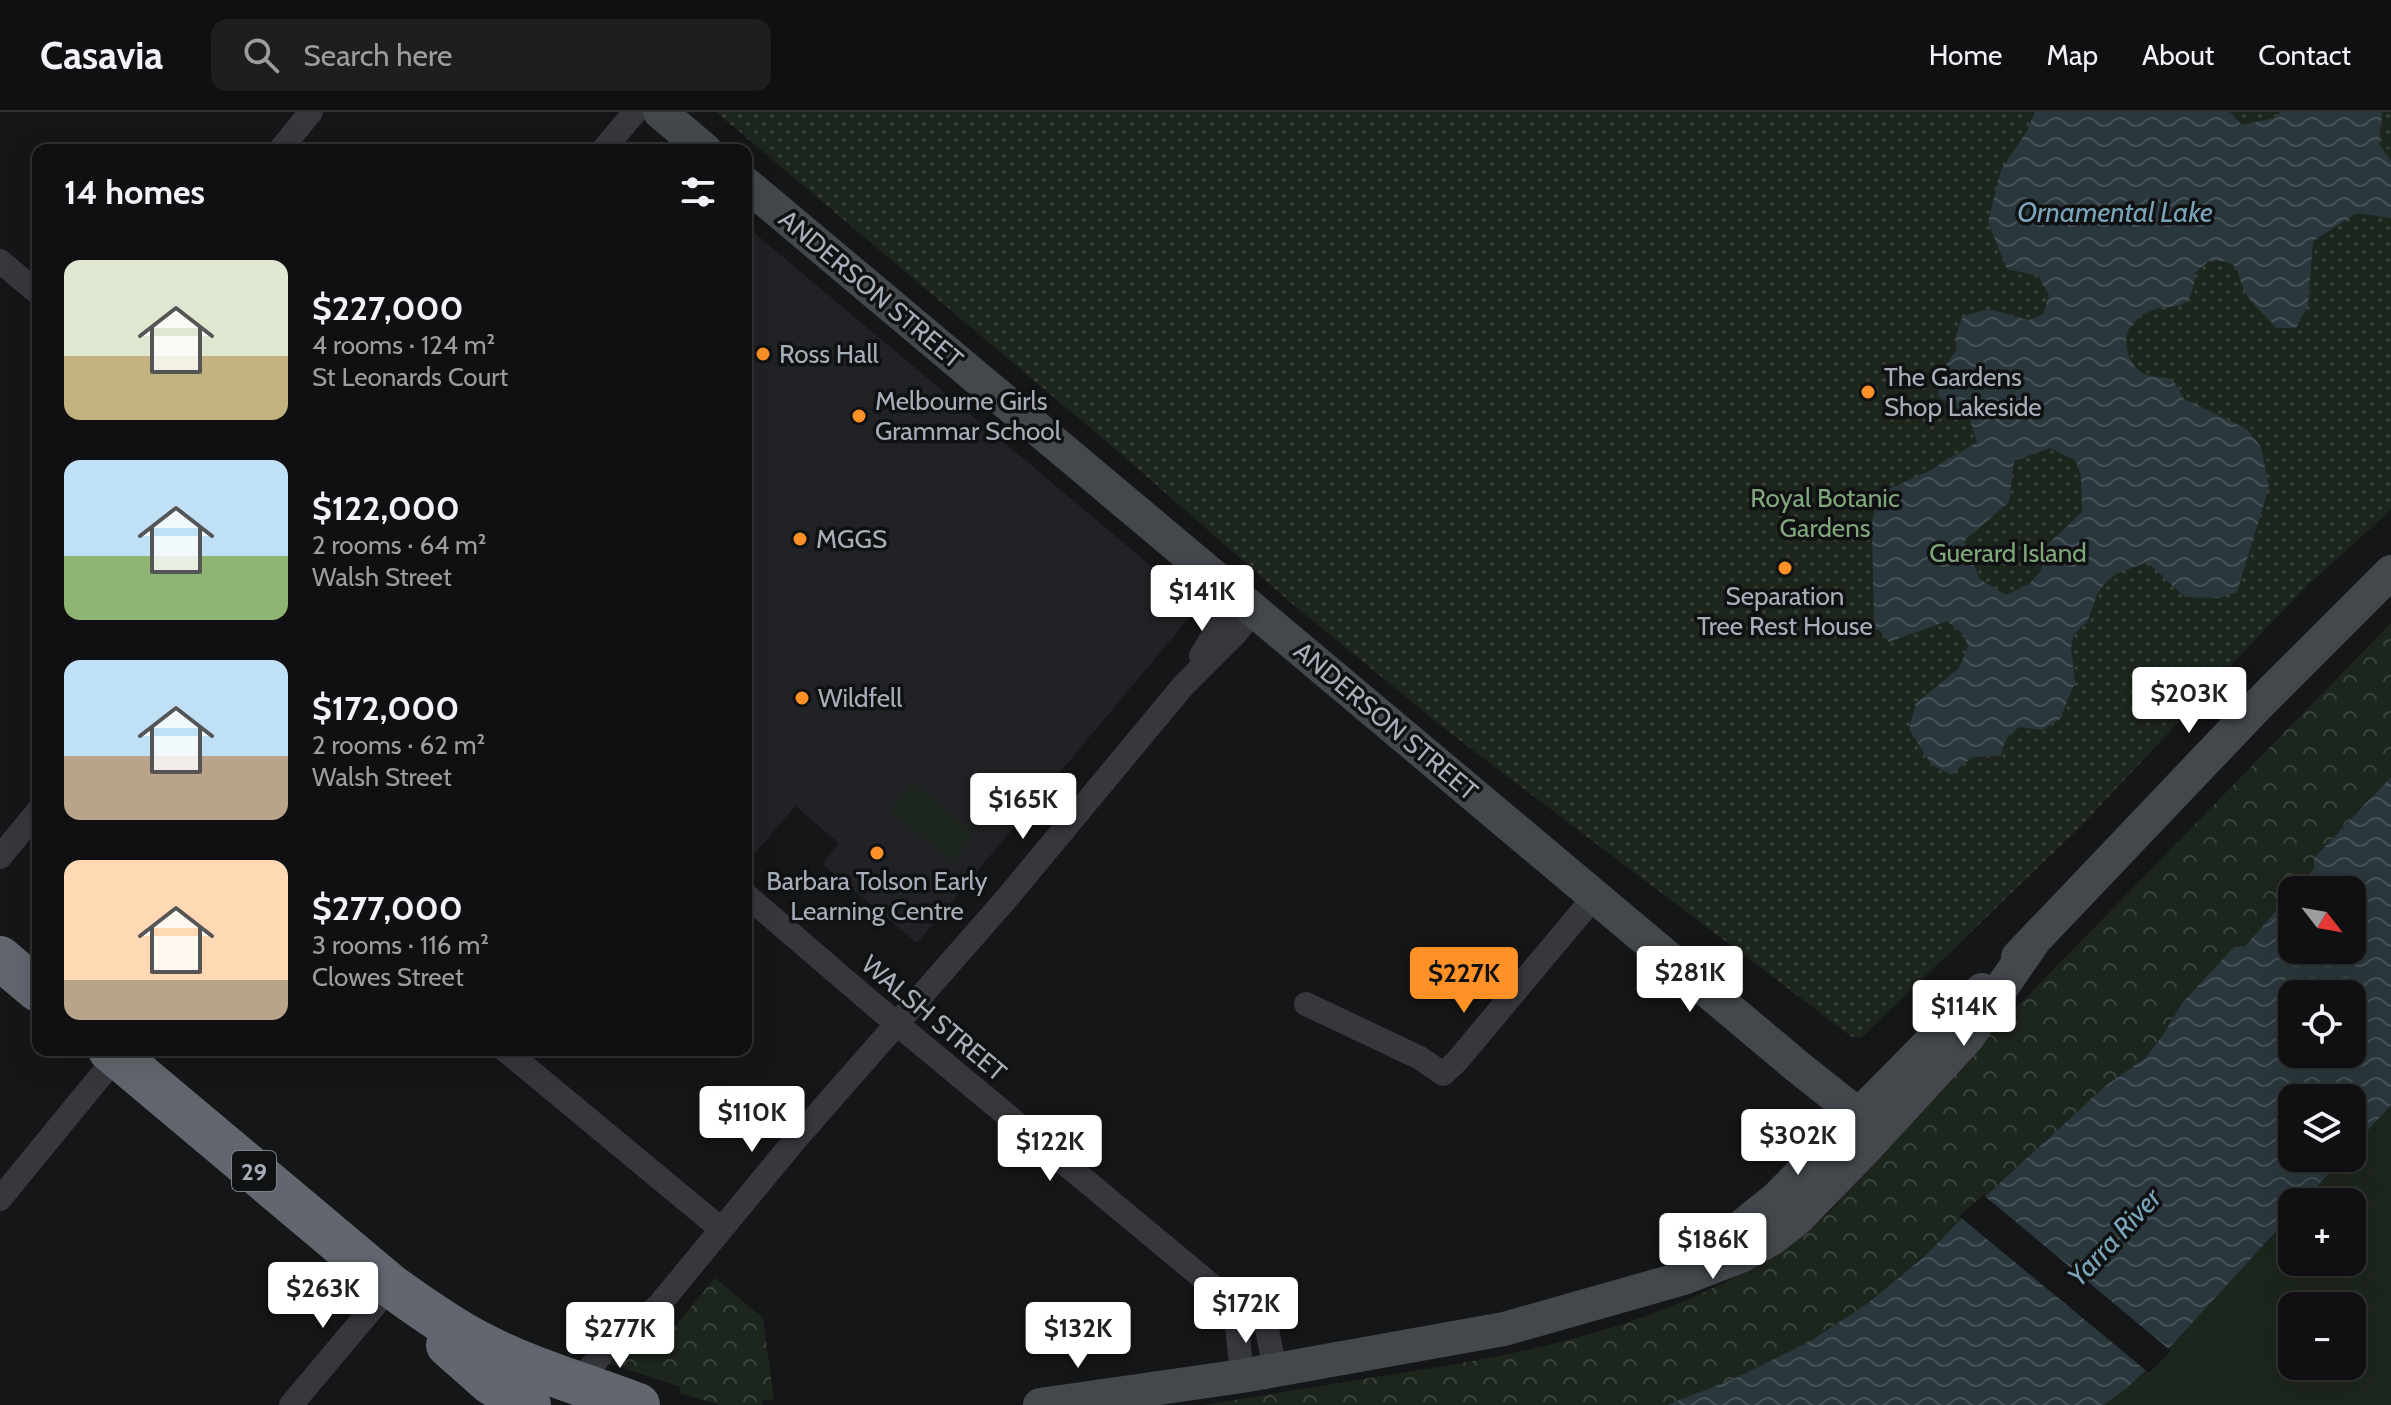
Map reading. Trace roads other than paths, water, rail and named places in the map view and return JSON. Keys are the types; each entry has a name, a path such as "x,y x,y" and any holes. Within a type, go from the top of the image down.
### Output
{"highway":[{"path":"0,958 32,985"},
{"name":"29","path":"118,1056 391,1286 480,1374 529,1405"},
{"name":"29","path":"391,1286 486,1347 638,1405"}],"street":[{"path":"285,144 311,112"},
{"path":"608,144 635,112"},
{"path":"660,112 698,144"},
{"name":"ANDERSON STREET","path":"752,189 1798,1067 1869,1123"},
{"path":"0,261 32,288"},
{"path":"1040,1405 1259,1373 1504,1329 1630,1293 1718,1244 1759,1214 1962,1044 2033,942 2256,707 2391,572"},
{"path":"577,1383 625,1327 659,1305 896,1023 1007,898 1183,686 1222,621 1247,605"},
{"path":"0,857 32,818"},
{"path":"1306,1004 1420,1058 1443,1074 1595,896"},
{"name":"WALSH STREET","path":"752,900 1235,1305 1266,1324 1259,1373"},
{"path":"0,1199 112,1056"},
{"path":"512,1056 721,1229"},
{"path":"291,1405 391,1286"},
{"path":"1235,1305 1259,1373"}],"water":[{"name":"Ornamental Lake","path":"2035,112 2230,112 2242,125 2275,118 2280,112 2382,112 2379,144 2391,161 2391,218 2357,213 2313,241 2308,305 2296,328 2276,328 2246,294 2234,266 2210,260 2195,273 2193,289 2183,304 2150,311 2132,325 2126,345 2130,359 2139,370 2144,374 2170,379 2184,399 2247,429 2261,447 2269,487 2237,592 2220,598 2185,597 2147,562 2116,574 2097,594 2088,620 2074,635 2071,648 2075,682 2060,719 2042,730 2019,727 2006,739 2000,756 1972,757 1951,775 1931,764 1909,729 1916,703 1959,668 1968,647 1964,635 1947,621 1889,642 1874,624 1872,525 1877,494 1929,471 1977,442 1969,417 1938,396 1940,375 1956,350 1956,335 1963,316 1989,309 2028,320 2043,314 2049,295 2038,276 2007,269 1988,222 2001,170 2027,131","holes":["2050,448 2076,461 2081,477 2082,512 2047,545 2041,571 2029,584 2006,595 1980,579 1964,541 2009,502 2014,461"]},
{"name":"Yarra River","path":"2391,777 2391,1105 2366,1133 2366,1084 2278,1084 2278,1172 2330,1172 2316,1188 2278,1188 2278,1229 2172,1345 2126,1389 2103,1405 1667,1405 1733,1379 1809,1342 1868,1303 1925,1256 2104,1087 2145,1058 2182,1003 2234,947 2245,946 2278,909 2278,964 2366,964 2366,876 2308,876 2314,869 2314,858"}],"place":[{"name":"Ross Hall","path":"763,354"},
{"name":"The Gardens Shop Lakeside","path":"1868,392"},
{"name":"Melbourne Girls Grammar School","path":"859,416"},
{"name":"MGGS","path":"800,539"},
{"name":"Separation Tree Rest House","path":"1785,568"},
{"name":"Wildfell","path":"802,698"},
{"name":"Barbara Tolson Early Learning Centre","path":"877,853"}],"park label":[{"name":"Royal Botanic Gardens","path":"1825,513"},
{"name":"Guerard Island","path":"2008,553"}]}
